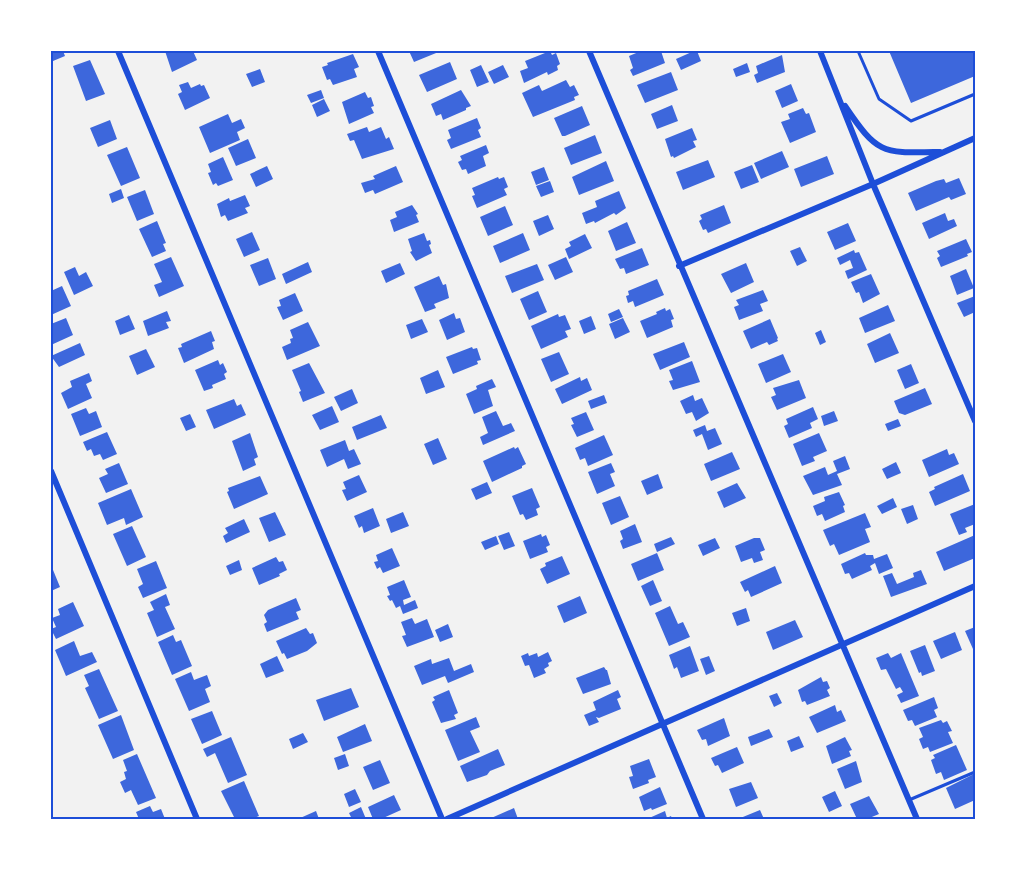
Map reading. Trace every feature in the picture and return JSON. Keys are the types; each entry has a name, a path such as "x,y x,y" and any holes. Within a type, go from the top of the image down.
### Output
{"street":[{"path":"118,51 442,819"},
{"path":"378,51 703,819"},
{"path":"589,51 916,819"},
{"path":"820,51 873,184 975,421"},
{"path":"838,95 867,138 882,148 896,153 945,152"},
{"path":"679,266 975,138"},
{"path":"51,471 197,819"},
{"path":"447,819 975,586"}],"lane":[{"path":"858,51 879,99 911,122 975,94"},
{"path":"909,800 975,771"}],"building":[{"path":"51,51 63,51 65,56 53,61"},
{"path":"165,51 193,51 197,60 172,72"},
{"path":"409,51 441,51 414,62"},
{"path":"550,51 552,55 556,53 560,64 557,66 558,70 548,75 547,72 524,83 520,71 528,68 525,61"},
{"path":"641,51 661,51 665,63 633,76 629,56"},
{"path":"697,51 701,61 681,70 676,59"},
{"path":"889,51 975,51 975,76 911,103"},
{"path":"353,54 359,67 354,69 357,77 333,85 330,79 327,80 322,67"},
{"path":"782,55 785,72 757,83 754,75 758,73 756,66"},
{"path":"90,60 105,94 86,101 73,66"},
{"path":"450,62 457,79 427,92 419,75"},
{"path":"747,63 750,72 736,77 733,69"},
{"path":"481,65 489,82 477,87 470,70"},
{"path":"503,65 509,77 494,84 488,72"},
{"path":"260,69 265,82 252,87 246,74"},
{"path":"671,72 678,90 645,103 637,85"},
{"path":"566,80 570,87 574,85 579,95 574,97 575,100 533,117 522,93 539,85 542,91"},
{"path":"188,82 191,88 200,84 204,85 210,98 185,110 178,94 182,92 179,85"},
{"path":"791,84 798,101 782,108 775,91"},
{"path":"321,90 324,98 311,103 307,95"},
{"path":"461,90 471,106 443,120 441,114 436,116 431,104"},
{"path":"365,92 368,98 371,97 374,106 371,107 374,113 349,124 342,102"},
{"path":"324,99 330,111 317,117 312,105"},
{"path":"672,105 678,121 657,129 651,114"},
{"path":"582,106 590,125 562,136 554,118"},
{"path":"803,108 806,114 809,113 816,132 790,143 781,122 790,119 788,114"},
{"path":"228,114 232,123 241,119 245,128 237,132 240,140 210,153 199,127"},
{"path":"477,118 481,128 478,130 481,137 451,149 447,140 451,138 448,130"},
{"path":"110,120 117,139 98,147 90,128"},
{"path":"367,127 369,132 381,127 386,139 389,137 394,149 362,159 354,140 350,141 347,134"},
{"path":"692,128 697,140 693,141 696,147 674,158 671,157 665,139"},
{"path":"595,135 602,153 571,165 564,148"},
{"path":"248,139 256,158 236,166 228,148"},
{"path":"486,145 489,153 483,156 486,166 468,174 466,169 462,170 458,162 462,160 460,156"},
{"path":"127,147 140,178 121,186 107,155"},
{"path":"782,151 789,167 761,179 754,163"},
{"path":"827,156 834,174 801,187 794,169"},
{"path":"223,157 233,180 218,186 216,183 213,185 208,173 211,172 208,164"},
{"path":"708,160 715,177 683,190 676,172"},
{"path":"606,161 614,181 579,195 572,177"},
{"path":"752,165 759,182 741,189 734,172"},
{"path":"267,166 273,179 256,187 250,174"},
{"path":"396,166 403,182 375,194 373,190 365,193 361,183 375,179 373,176"},
{"path":"544,167 549,180 536,185 531,172"},
{"path":"498,177 499,179 504,177 508,187 504,189 507,195 477,208 472,196 475,195 472,188"},
{"path":"959,178 966,194 951,200 949,197 916,211 908,193 936,181 944,179 946,183"},
{"path":"550,181 554,192 541,197 536,186"},
{"path":"121,189 124,198 112,203 109,194"},
{"path":"145,190 154,214 137,221 127,197"},
{"path":"619,191 626,208 616,215 614,213 595,223 594,221 586,224 582,213 597,207 595,201"},
{"path":"245,195 250,206 245,208 248,213 228,221 225,215 221,217 217,204 229,198 230,201"},
{"path":"412,205 418,214 416,215 419,222 394,232 390,220 397,217 395,212"},
{"path":"724,205 731,223 708,233 706,229 703,230 699,221 702,219 700,215"},
{"path":"505,206 513,225 488,236 480,217"},
{"path":"945,213 948,221 954,219 957,226 929,239 922,223"},
{"path":"548,215 554,229 539,236 533,221"},
{"path":"157,221 166,243 163,244 166,251 152,257 139,229"},
{"path":"627,222 636,243 616,251 608,231"},
{"path":"848,223 856,241 835,250 827,232"},
{"path":"252,232 260,250 244,257 236,239"},
{"path":"424,233 427,241 430,240 432,253 416,261 410,252 412,251 408,239"},
{"path":"523,233 530,250 500,263 493,246"},
{"path":"585,234 592,248 569,259 565,249 571,246 569,242"},
{"path":"966,239 972,252 967,254 968,256 941,267 937,251"},
{"path":"800,247 807,261 797,266 790,251"},
{"path":"642,248 649,265 626,274 624,268 620,269 615,259"},
{"path":"854,250 855,253 859,252 867,270 848,279 845,271 853,268 850,260 840,265 837,258"},
{"path":"171,257 184,286 159,297 154,285 162,282 154,264"},
{"path":"566,257 573,272 555,280 548,265"},
{"path":"268,258 276,279 259,286 250,265"},
{"path":"308,262 312,272 286,284 282,274"},
{"path":"400,263 405,274 386,283 381,271"},
{"path":"746,263 754,282 731,293 721,274"},
{"path":"537,264 544,280 512,293 505,276"},
{"path":"75,267 79,276 86,272 93,286 74,295 64,272"},
{"path":"966,269 974,288 957,295 950,276"},
{"path":"871,274 880,294 863,303 859,292 856,293 851,282"},
{"path":"439,276 443,285 446,284 449,298 434,304 436,308 425,312 414,287"},
{"path":"657,279 664,295 635,307 633,301 628,303 626,296 629,295 628,291"},
{"path":"62,286 71,306 51,315 51,291"},
{"path":"763,290 768,301 760,304 763,311 739,320 734,307 739,305 736,300"},
{"path":"538,291 547,312 529,320 520,299"},
{"path":"295,293 303,311 283,320 277,307 281,306 279,300"},
{"path":"975,296 975,312 964,317 957,303"},
{"path":"888,305 895,321 865,333 859,318"},
{"path":"665,308 666,311 670,309 674,319 671,320 673,327 647,338 640,321"},
{"path":"619,309 623,317 611,322 608,314"},
{"path":"167,311 171,321 166,322 169,328 148,336 143,321"},
{"path":"454,313 456,319 460,318 465,332 447,340 439,320"},
{"path":"558,314 559,317 565,315 571,329 565,331 568,337 541,349 531,326"},
{"path":"129,315 135,329 120,335 115,321"},
{"path":"591,316 596,329 584,334 579,321"},
{"path":"66,318 73,335 51,345 51,324"},
{"path":"623,318 630,332 615,339 609,324"},
{"path":"422,319 428,332 411,339 406,325"},
{"path":"770,319 778,341 769,345 767,342 751,349 743,331"},
{"path":"308,322 320,346 287,360 282,347 291,343 290,339 293,338 290,330"},
{"path":"821,330 826,342 820,345 815,333"},
{"path":"211,331 215,341 212,342 214,349 184,363 178,348 182,347 181,344"},
{"path":"890,333 899,353 875,363 867,344"},
{"path":"684,342 690,357 660,370 653,354"},
{"path":"80,343 85,355 59,367 51,356"},
{"path":"472,347 477,348 481,360 477,361 478,364 453,374 446,357"},
{"path":"146,349 155,367 137,375 129,356"},
{"path":"559,352 569,374 551,382 541,359"},
{"path":"783,354 791,372 766,383 758,364"},
{"path":"218,360 220,365 223,363 227,372 224,374 226,379 204,391 195,370"},
{"path":"692,361 700,382 673,390 669,381 673,380 669,370"},
{"path":"309,363 325,393 303,402 292,370"},
{"path":"911,364 919,383 905,389 897,370"},
{"path":"438,370 445,387 426,394 420,378"},
{"path":"89,373 92,381 86,384 92,398 68,409 61,393 72,387 70,381"},
{"path":"580,377 581,381 587,378 592,390 562,404 555,389"},
{"path":"492,379 496,387 488,390 493,406 474,414 466,394 477,389 476,386"},
{"path":"799,380 806,398 777,410 771,397 776,395 773,388"},
{"path":"925,388 932,404 905,415 899,413 894,401"},
{"path":"352,389 358,403 341,411 334,397"},
{"path":"604,395 607,403 591,409 588,401"},
{"path":"693,395 695,401 702,398 709,413 696,421 692,412 686,414 680,401"},
{"path":"234,399 237,406 241,404 246,415 214,429 206,410"},
{"path":"332,406 339,422 320,430 312,415"},
{"path":"813,407 818,419 810,423 812,428 789,438 784,426 788,424 786,419"},
{"path":"86,408 89,414 96,411 102,427 80,436 71,414"},
{"path":"496,411 503,426 511,423 515,431 483,445 480,437 488,433 482,417"},
{"path":"834,411 838,421 824,426 821,416"},
{"path":"586,412 594,430 577,437 571,425 574,424 571,418"},
{"path":"190,414 196,427 186,431 180,418"},
{"path":"381,415 387,428 357,440 352,427"},
{"path":"898,419 901,426 888,431 885,424"},
{"path":"705,425 707,431 715,428 722,444 708,450 702,434 696,437 693,430"},
{"path":"107,432 117,454 103,460 100,454 94,456 91,449 87,451 83,442"},
{"path":"250,433 258,457 254,459 256,465 243,471 232,441"},
{"path":"819,433 827,451 813,457 815,461 802,466 793,444"},
{"path":"604,435 613,455 588,466 585,458 580,460 575,448"},
{"path":"438,438 447,459 433,465 424,444"},
{"path":"345,440 349,451 354,449 361,464 348,469 344,459 327,467 320,450"},
{"path":"514,447 515,449 518,447 526,464 492,482 483,461"},
{"path":"947,449 949,455 954,453 959,464 929,477 922,460"},
{"path":"732,452 740,469 711,481 704,464"},
{"path":"845,456 850,469 837,474 842,485 813,495 803,476 825,467 828,475 837,471 833,461"},
{"path":"896,462 901,473 887,479 882,469"},
{"path":"119,463 128,484 106,493 99,478 108,474 105,469"},
{"path":"611,463 615,472 610,474 615,486 597,494 588,472"},
{"path":"658,474 663,488 647,495 641,481"},
{"path":"963,474 970,491 935,506 929,492 935,489 934,487"},
{"path":"359,475 367,492 347,501 342,490 346,489 343,482"},
{"path":"260,476 268,494 234,509 227,492 228,488"},
{"path":"487,482 492,493 476,500 471,489"},
{"path":"737,483 746,498 724,508 717,492"},
{"path":"532,488 540,507 536,509 538,515 526,520 523,514 520,515 512,496"},
{"path":"131,489 143,517 126,525 124,518 107,525 98,503"},
{"path":"839,492 845,505 843,506 845,512 825,521 822,514 817,516 813,506 825,501 824,497"},
{"path":"620,496 629,517 611,525 602,503"},
{"path":"893,498 897,507 882,514 877,506"},
{"path":"975,504 975,524 965,528 967,532 959,535 950,514"},
{"path":"913,505 918,519 907,524 901,509"},
{"path":"373,508 380,526 364,533 362,526 359,528 354,516"},
{"path":"275,512 286,535 269,542 259,518"},
{"path":"403,512 409,526 391,533 386,519"},
{"path":"865,513 871,527 865,529 870,542 839,555 834,544 830,546 823,530"},
{"path":"244,519 250,532 226,543 223,536 228,533 225,528"},
{"path":"635,524 642,542 623,549 620,531"},
{"path":"132,526 146,557 127,566 113,534"},
{"path":"509,532 515,546 504,550 498,536"},
{"path":"541,534 542,537 546,535 550,545 546,547 548,552 530,559 523,541"},
{"path":"975,535 975,558 944,571 936,552"},
{"path":"496,536 499,544 485,550 481,542"},
{"path":"671,537 675,544 657,552 654,544"},
{"path":"715,538 720,548 703,556 698,545"},
{"path":"754,538 760,538 765,550 760,552 763,560 754,563 752,558 741,562 735,546"},
{"path":"392,548 400,566 383,573 380,567 377,569 374,562 378,561 376,555"},
{"path":"657,553 664,570 638,581 631,564"},
{"path":"865,553 873,555 874,559 887,554 893,568 879,574 875,563 870,566 872,570 852,579 849,573 845,574 841,564"},
{"path":"562,556 570,574 547,584 540,569 546,566 545,563"},
{"path":"276,557 279,562 283,561 287,570 279,574 280,576 259,585 252,568"},
{"path":"239,560 242,570 230,575 226,566"},
{"path":"156,561 167,588 143,598 138,587 143,584 137,569"},
{"path":"51,565 60,587 51,591"},
{"path":"775,566 782,583 751,597 748,590 745,592 740,582"},
{"path":"921,570 927,584 891,597 883,576 892,573 897,584 914,577 913,573"},
{"path":"404,580 411,597 403,600 404,605 415,600 418,608 403,614 400,606 396,608 387,596 390,595 387,587"},
{"path":"653,580 662,601 650,606 641,586"},
{"path":"166,594 170,605 165,607 175,629 157,637 147,613 154,610 150,602"},
{"path":"580,596 587,613 564,623 557,606"},
{"path":"296,598 301,610 296,612 299,619 267,632 264,615 268,610"},
{"path":"73,602 84,626 56,639 51,629 56,627 52,618 60,615 58,609"},
{"path":"670,606 678,624 683,622 690,637 669,646 655,613"},
{"path":"746,608 750,621 737,626 732,613"},
{"path":"412,618 415,624 427,619 434,637 407,647 402,636 406,635 401,622"},
{"path":"795,620 803,637 773,650 766,632"},
{"path":"448,624 453,637 440,642 435,630"},
{"path":"975,627 975,648 973,649 965,631"},
{"path":"306,628 310,634 313,633 317,643 307,651 287,659 276,641"},
{"path":"955,632 962,650 941,659 933,641"},
{"path":"173,635 176,642 181,640 192,666 172,675 158,642"},
{"path":"74,641 80,656 92,652 97,662 66,676 55,650"},
{"path":"925,645 935,671 922,676 910,651"},
{"path":"690,646 699,671 681,678 677,667 674,669 669,655"},
{"path":"548,652 552,661 544,669 546,673 534,678 529,665 525,666 521,656 537,653 538,657"},
{"path":"888,653 891,658 901,653 919,696 901,703 897,695 903,692 900,687 896,689 886,669 881,670 876,658"},
{"path":"277,656 284,671 266,678 260,664"},
{"path":"709,656 715,671 706,675 700,659"},
{"path":"449,658 454,671 471,664 474,672 448,683 445,676 422,685 414,666 431,659 432,664"},
{"path":"604,667 611,684 583,694 576,678"},
{"path":"99,669 118,711 99,719 85,688 89,686 84,675"},
{"path":"191,672 194,680 207,675 211,686 205,689 210,702 189,711 175,679"},
{"path":"821,677 823,682 827,681 830,696 807,705 805,701 802,702 798,690"},
{"path":"351,688 359,707 324,721 316,700"},
{"path":"449,690 458,713 454,715 456,719 441,723 432,702 435,700 433,697"},
{"path":"618,690 621,697 617,699 621,709 599,718 596,717 599,722 589,726 584,715 596,710 593,702"},
{"path":"777,693 782,703 774,707 769,696"},
{"path":"934,697 938,708 934,710 937,717 915,726 912,720 908,721 903,710"},
{"path":"835,705 837,712 841,710 846,721 817,733 809,717"},
{"path":"212,711 222,735 202,744 191,719"},
{"path":"121,715 134,750 113,759 98,725"},
{"path":"476,717 480,727 470,731 480,752 458,761 445,730"},
{"path":"724,718 730,736 708,746 706,739 702,740 697,730"},
{"path":"941,720 943,723 947,721 952,731 948,732 953,743 930,752 928,747 923,749 919,739 923,737 919,728"},
{"path":"365,724 372,741 343,752 337,737"},
{"path":"769,729 773,737 751,746 748,737"},
{"path":"303,733 308,742 293,749 289,739"},
{"path":"799,736 804,747 791,752 787,741"},
{"path":"231,737 247,775 228,783 215,753 207,757 203,749"},
{"path":"845,737 852,750 849,751 851,756 832,764 826,746"},
{"path":"956,745 967,770 944,780 941,772 936,774 931,760 935,758 933,755"},
{"path":"737,747 744,763 722,773 711,758"},
{"path":"498,749 505,765 467,782 460,766"},
{"path":"137,754 156,798 138,805 131,790 125,793 120,782 126,779 124,772 127,771 123,760"},
{"path":"345,754 349,766 338,770 334,758"},
{"path":"649,759 656,777 648,780 649,783 633,789 629,777 633,776 630,766"},
{"path":"380,760 390,783 373,790 363,767"},
{"path":"856,761 862,782 845,789 837,769"},
{"path":"974,774 975,800 955,809 946,788"},
{"path":"244,781 259,816 251,819 235,819 221,791"},
{"path":"751,782 758,798 736,807 729,789"},
{"path":"660,787 667,804 644,811 639,797"},
{"path":"355,789 361,802 349,807 344,794"},
{"path":"835,791 842,806 829,812 822,797"},
{"path":"394,795 401,810 381,819 373,819 368,807"},
{"path":"869,796 879,814 867,819 857,819 850,804"},
{"path":"150,806 153,812 161,809 165,819 139,819 136,812"},
{"path":"361,807 366,819 352,819 349,813"},
{"path":"514,808 518,819 489,819"},
{"path":"760,810 764,819 738,819"},
{"path":"316,811 319,819 298,819"},
{"path":"665,811 667,818 671,816 672,819 647,819"}]}
